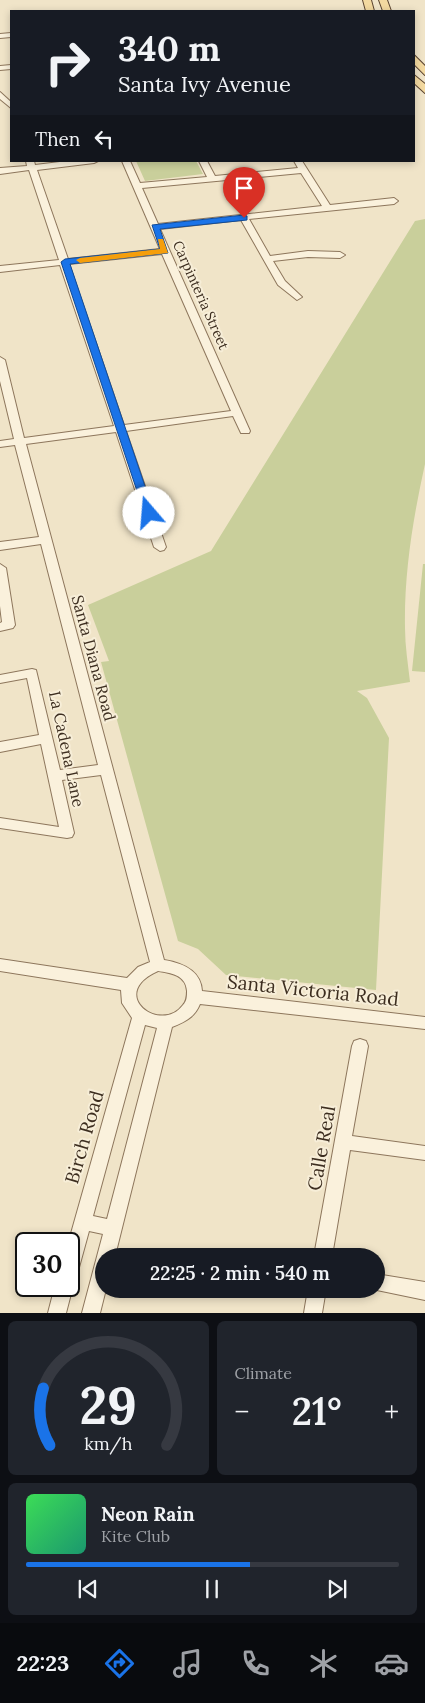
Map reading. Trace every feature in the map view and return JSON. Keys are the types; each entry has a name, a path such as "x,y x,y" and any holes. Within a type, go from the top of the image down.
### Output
{"main road":[{"path":"415,59 425,72"},
{"path":"415,79 425,90"}],"street":[{"path":"0,94 10,105"},
{"path":"0,171 31,164 73,162"},
{"name":"Carpinteria Street","path":"126,162 245,431"},
{"path":"204,162 212,179"},
{"path":"299,162 327,208"},
{"path":"31,164 160,547"},
{"path":"138,186 303,170"},
{"path":"155,227 394,201"},
{"path":"244,218 280,283 297,297"},
{"path":"0,269 165,251"},
{"path":"266,258 308,254 340,255"},
{"name":"Santa Diana Road","path":"0,360 19,441 158,966"},
{"path":"0,444 236,413"},
{"path":"0,546 45,540"},
{"path":"0,572 5,626"},
{"name":"La Cadena Lane","path":"0,679 32,673 67,833 0,824"},
{"path":"0,747 47,738"},
{"path":"55,776 106,769"},
{"path":"0,965 130,985"},
{"path":"158,966 178,968 187,973 193,980 196,997 186,1013 166,1022 157,1022 140,1016 129,1002 130,985 140,972 158,966"},
{"name":"Santa Victoria Road","path":"196,997 425,1023"},
{"name":"Birch Road","path":"79,1232 140,1016"},
{"path":"108,1248 166,1022"},
{"name":"Calle Real","path":"324,1248 360,1046"},
{"path":"343,1142 425,1152"},
{"path":"82,1222 113,1228"},
{"path":"385,1284 425,1291"},
{"path":"57,1313 61,1297"},
{"path":"91,1313 95,1298"},
{"path":"313,1313 316,1298"}],"green space":[{"path":"136,162 197,162 203,174 145,181"},
{"path":"425,219 425,464 413,525 406,587 405,635 410,682 357,691 367,698 389,738 376,990 226,975 198,949 178,941 101,662 109,661 88,605 211,551 415,221"},
{"path":"423,564 425,564 425,672 412,671"}],"slow traffic":[{"path":"80,260 165,251 160,241"}],"route":[{"path":"149,513 65,262 165,251 155,227 244,218"}]}
